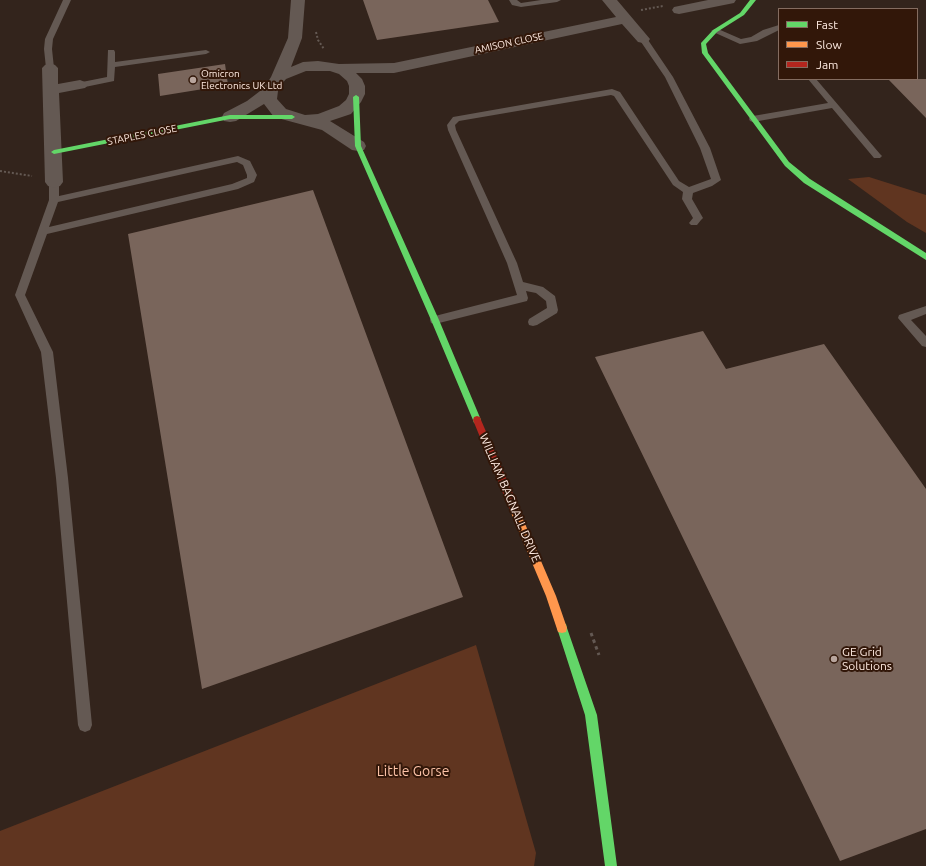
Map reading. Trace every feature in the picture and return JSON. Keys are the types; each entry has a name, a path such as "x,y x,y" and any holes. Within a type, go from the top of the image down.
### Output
{"street":[{"path":"298,0 295,38 273,86 269,99 280,113 328,126 358,146"},
{"path":"609,0 642,39"},
{"path":"679,10 729,0"},
{"path":"753,0 742,14 715,32 703,44 705,54 787,164 806,181 926,257"},
{"name":"AMISON CLOSE","path":"334,68 394,68 625,19"},
{"path":"295,38 307,52 334,68"},
{"path":"273,86 291,71 303,67 318,66 334,68 344,71 354,79 357,93 353,102 344,110 333,116 319,119 298,118"},
{"path":"50,68 54,177"},
{"name":"AMISON CLOSE","path":"357,93 394,68"},
{"path":"51,90 80,85"},
{"name":"STAPLES CLOSE","path":"230,117 253,104 273,86"},
{"name":"WILLIAM BAGNALL DRIVE","path":"357,93 358,146 435,320 551,596 591,714 611,866"},
{"name":"STAPLES CLOSE","path":"54,152 230,117 272,116 298,118"}],"lane":[{"path":"50,68 48,49 49,39 67,0"},
{"path":"513,0 516,3 521,4 557,0"},
{"path":"715,32 740,42 754,39 778,27"},
{"path":"642,39 669,77 705,148 716,180 688,191"},
{"path":"80,85 111,80 111,52"},
{"path":"111,65 206,52"},
{"path":"813,80 877,156"},
{"path":"435,320 522,298 512,263 452,130 451,125 456,119 612,92 617,94 676,183 688,191"},
{"path":"753,119 834,105"},
{"path":"42,232 235,187 251,180 252,175 247,163 238,159 230,160 54,200"},
{"path":"54,177 54,200 20,295 47,352 62,478 85,725"},
{"path":"688,191 687,199 698,218 694,223"},
{"path":"518,285 539,290 552,299 553,310 533,322"},
{"path":"926,310 903,318 926,343"}],"path":[{"path":"640,11 670,5 679,10"},
{"path":"0,171 54,177"}],"green space":[{"path":"869,177 926,195 926,233 907,222 848,179"},
{"name":"Little Gorse","path":"476,645 536,853 534,866 0,866 0,831"}],"building":[{"path":"363,0 488,0 499,22 377,40"},
{"name":"Omicron Electronics UK Ltd","path":"225,64 228,85 160,96 158,74"},
{"path":"926,79 926,118 889,80"},
{"path":"313,190 463,597 202,689 128,234"},
{"name":"GE Grid Solutions","path":"703,331 726,369 824,344 926,489 926,829 840,861 595,357"}],"traffic: fast":[{"path":"753,0 742,14 715,31 703,44 705,53 787,164 807,181 926,257"},
{"path":"356,97 358,146 435,320 477,420"},
{"path":"54,152 230,117 292,117"},
{"path":"562,628 591,715 611,866"}],"traffic: slow":[{"path":"514,508 551,596 562,628"}],"traffic: jam":[{"path":"477,420 514,508"}],"place":[{"name":"Omicron Electronics UK Ltd","path":"193,80"},
{"name":"GE Grid Solutions","path":"834,659"}]}
